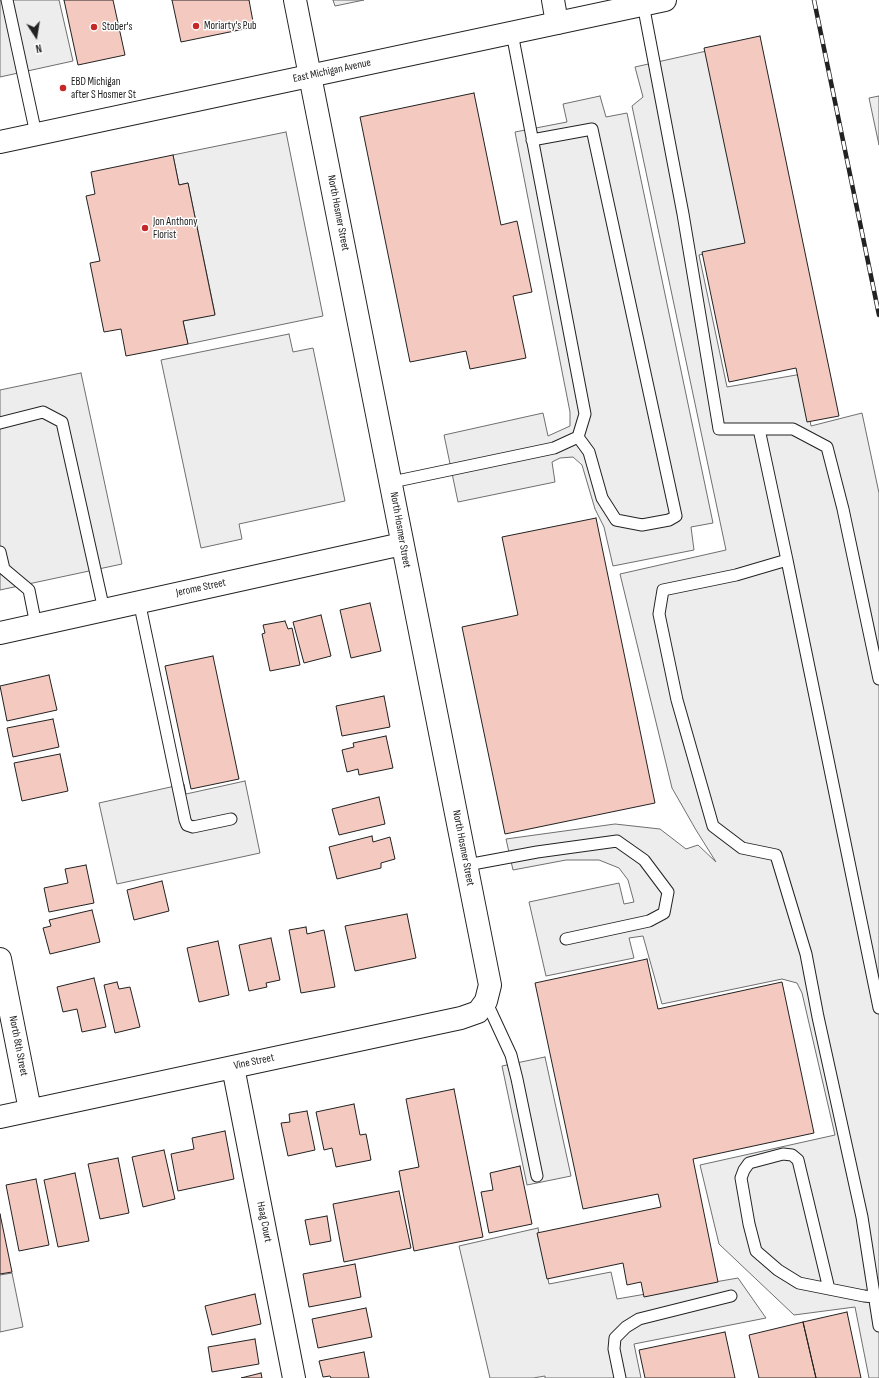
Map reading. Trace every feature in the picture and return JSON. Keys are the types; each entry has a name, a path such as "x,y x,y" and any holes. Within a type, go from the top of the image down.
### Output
{"street":[{"name":"North Hosmer Street","path":"295,0 392,482 402,544 466,865 488,993"},
{"path":"554,0 556,23"},
{"name":"East Michigan Avenue","path":"0,142 664,0"},
{"name":"Jerome Street","path":"0,632 402,544"},
{"name":"North 8th Street","path":"0,959 30,1110"},
{"name":"Vine Street","path":"0,1117 461,1018 478,1012 488,993"},
{"name":"Haag Court","path":"233,1067 294,1378"}],"lane":[{"path":"7,0 36,134"},
{"path":"643,4 683,214 718,429 793,429 827,447 843,509 879,679"},
{"path":"392,482 554,448 578,437 586,414 512,33"},
{"path":"532,140 592,129 676,516 669,520 642,525 616,520 602,498 589,452 578,437"},
{"path":"0,423 43,412 62,422 104,610"},
{"path":"759,429 879,1008"},
{"path":"0,552 4,569 29,590 36,625"},
{"path":"787,560 736,575 663,590 659,614 677,700 713,826 742,848 776,855 806,954 818,1017 862,1217 879,1326"},
{"path":"139,601 187,825 193,827 231,819"},
{"path":"466,865 537,852 617,841 644,860 668,892 664,913 649,921 566,939"},
{"path":"488,993 517,1079 537,1176"},
{"path":"829,1289 798,1160 792,1155 783,1154 749,1163 741,1178 749,1224 756,1251 778,1270 799,1283 829,1289 875,1297"},
{"path":"620,1378 614,1349 615,1338 626,1327 639,1319 731,1296"}],"shaded area":[{"path":"0,0 59,0 73,61 0,77"},
{"path":"333,0 364,0 335,6"},
{"path":"711,50 749,243 699,255 727,387 802,374 811,426 862,413 879,493 879,1378 869,1378 855,1307 794,1315 719,1244 700,1165 835,1135 802,993 797,983 782,979 662,1004 643,936 629,938 634,958 546,976 529,902 619,883 624,904 634,902 628,880 619,868 599,860 566,860 513,870 506,839 615,824 660,829 686,849 698,845 716,862 672,788 620,574 726,550 632,106 643,97 635,67"},
{"path":"600,96 606,117 627,113 713,523 691,527 694,550 613,566 604,527 595,509 582,465 573,457 560,458 552,462 555,482 458,502 444,435 543,413 548,436 570,426 570,412 515,132 567,122 563,104"},
{"path":"879,96 879,145 869,98"},
{"path":"286,132 323,316 188,344 183,321 215,314 188,183 179,185 173,155"},
{"path":"289,334 293,352 313,348 345,501 239,524 242,539 201,548 161,360"},
{"path":"81,373 122,564 0,590 0,390"},
{"path":"245,781 260,853 117,884 99,803 184,784 186,794"},
{"path":"545,1057 571,1176 527,1185 502,1066"},
{"path":"538,1228 549,1284 611,1272 617,1299 738,1278 766,1318 634,1344 641,1378 545,1378 545,1376 533,1378 490,1378 459,1246"},
{"path":"12,1273 23,1327 0,1332 0,1275"}],"building":[{"name":"Stober's","path":"64,0 113,0 125,55 78,65"},
{"path":"172,0 249,0 254,27 181,42"},
{"path":"760,36 839,416 807,422 796,368 729,382 702,252 745,243 704,48"},
{"path":"474,93 501,225 517,221 532,292 513,296 526,358 470,369 466,351 410,362 360,117"},
{"name":"Jon Anthony Florist","path":"173,155 179,185 188,183 215,315 183,321 188,344 126,356 121,329 104,332 90,263 100,261 86,196 95,194 91,172"},
{"path":"596,518 655,803 505,834 462,627 518,615 502,537"},
{"path":"370,603 381,651 351,658 340,610"},
{"path":"321,615 331,656 304,663 293,622"},
{"path":"285,621 288,629 292,628 300,665 270,671 262,634 265,633 263,625"},
{"path":"213,656 239,779 191,789 165,666"},
{"path":"49,675 57,710 7,721 0,686"},
{"path":"384,696 390,727 342,736 336,706"},
{"path":"53,719 59,747 13,757 7,728"},
{"path":"386,736 393,768 359,775 358,769 347,772 342,750 354,747 353,743"},
{"path":"60,754 68,791 22,801 14,763"},
{"path":"379,797 385,824 339,835 332,809"},
{"path":"372,836 373,842 390,837 395,859 381,863 381,868 337,879 329,847"},
{"path":"86,865 94,903 49,912 44,888 68,883 65,869"},
{"path":"162,881 169,911 134,920 127,890"},
{"path":"92,910 100,942 50,954 43,928 51,926 49,920"},
{"path":"407,914 416,958 355,971 345,926"},
{"path":"306,927 307,934 324,930 335,987 301,993 289,930"},
{"path":"271,938 280,980 266,983 267,987 249,991 239,945"},
{"path":"218,941 229,995 199,1002 187,948"},
{"path":"647,959 658,1009 782,982 814,1133 693,1159 718,1282 644,1297 641,1282 627,1285 623,1263 547,1279 537,1233 661,1207 658,1194 583,1209 535,983"},
{"path":"94,978 106,1027 82,1032 77,1009 63,1012 57,987"},
{"path":"117,982 119,989 130,987 140,1027 115,1033 104,985"},
{"path":"454,1089 483,1237 414,1251 399,1171 419,1167 406,1099"},
{"path":"354,1104 360,1135 366,1134 371,1160 336,1167 332,1148 324,1150 316,1112"},
{"path":"307,1111 315,1150 288,1156 281,1123 290,1122 289,1114"},
{"path":"225,1131 234,1179 178,1191 171,1154 194,1149 192,1138"},
{"path":"164,1150 175,1199 143,1207 132,1157"},
{"path":"118,1158 129,1213 100,1219 88,1164"},
{"path":"520,1166 532,1224 489,1233 481,1192 493,1190 490,1173"},
{"path":"75,1173 89,1241 58,1247 44,1180"},
{"path":"36,1179 49,1245 19,1251 6,1185"},
{"path":"399,1191 411,1248 344,1262 333,1204"},
{"path":"0,1214 12,1272 0,1274"},
{"path":"327,1216 331,1241 310,1245 305,1220"},
{"path":"355,1264 361,1297 309,1307 303,1274"},
{"path":"255,1294 261,1324 212,1335 205,1306"},
{"path":"366,1308 372,1337 318,1348 312,1319"},
{"path":"847,1312 861,1378 816,1378 803,1322"},
{"path":"803,1322 816,1378 759,1378 749,1335"},
{"path":"725,1332 735,1378 645,1378 639,1350"},
{"path":"255,1339 259,1364 212,1372 208,1347"},
{"path":"364,1352 369,1378 323,1377 319,1361"},
{"path":"261,1373 262,1378 241,1378"}],"railway":[{"path":"814,0 879,315"}],"place":[{"name":"Moriarty's Pub","path":"196,26"},
{"name":"Stober's","path":"94,27"},
{"name":"EBD Michigan after S Hosmer St","path":"63,88"},
{"name":"Jon Anthony Florist","path":"145,228"}]}
